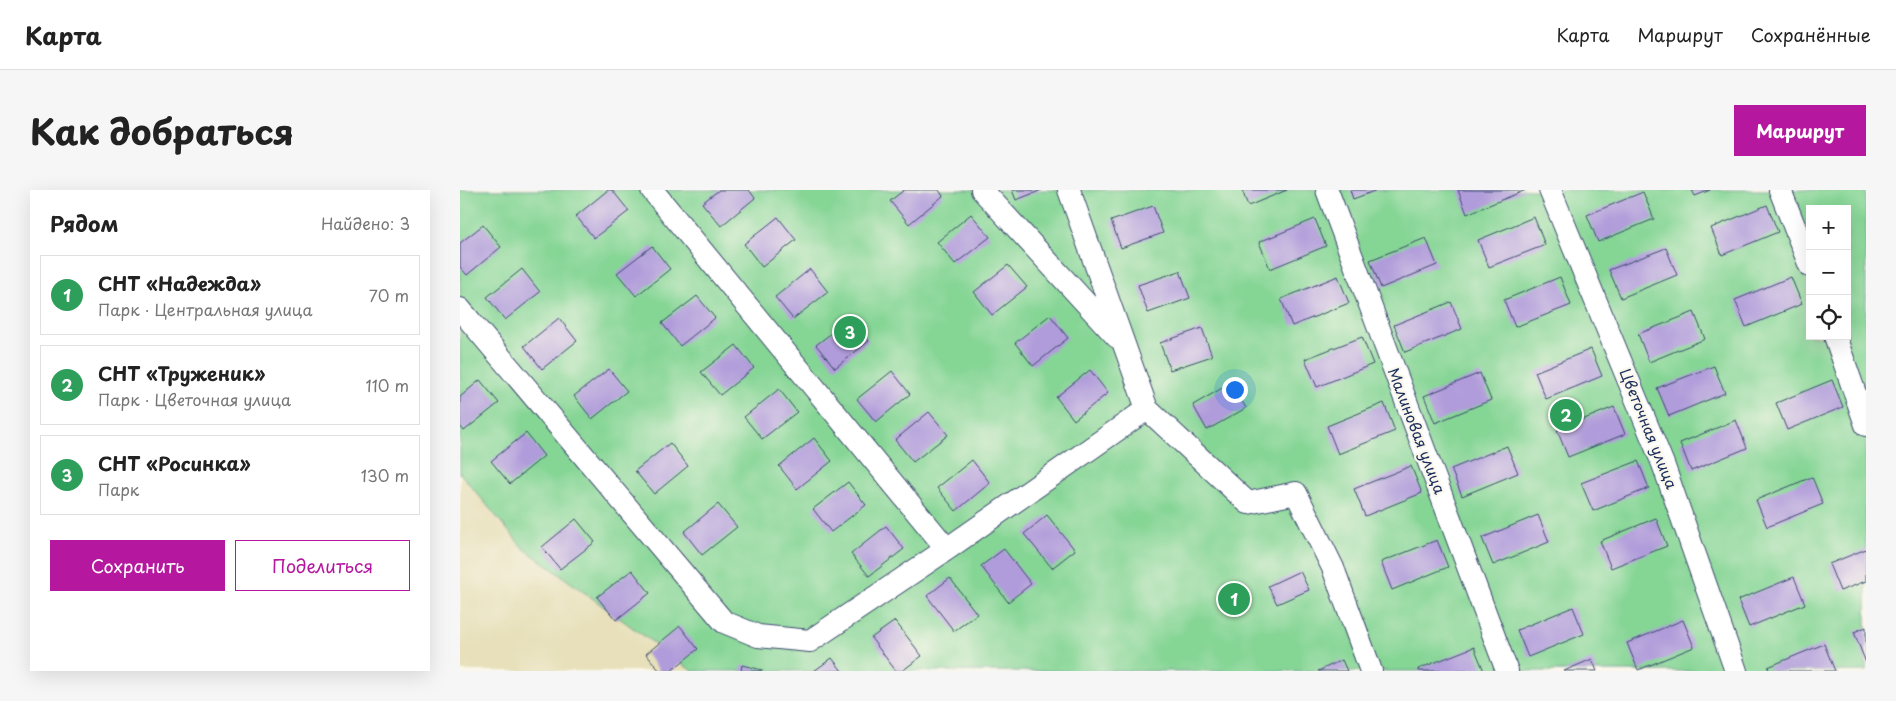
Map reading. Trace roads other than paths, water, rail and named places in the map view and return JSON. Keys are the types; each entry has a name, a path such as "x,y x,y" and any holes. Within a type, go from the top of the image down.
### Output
{"street":[{"path":"652,190 947,549"},
{"path":"982,190 1122,342"},
{"path":"1069,190 1147,409 1248,503 1296,492 1333,568 1371,671"},
{"name":"Малиновая улица","path":"1327,190 1507,671"},
{"name":"Цветочная улица","path":"1550,190 1663,464 1736,671"},
{"path":"1780,190 1806,256"},
{"path":"460,309 724,622 758,636 810,641 947,549 1147,409"},
{"path":"1836,340 1866,425"}],"place":[{"name":"СНТ «Росинка»","path":"850,332"},
{"name":"СНТ «Труженик»","path":"1566,415"},
{"name":"СНТ «Надежда»","path":"1234,599"}]}
